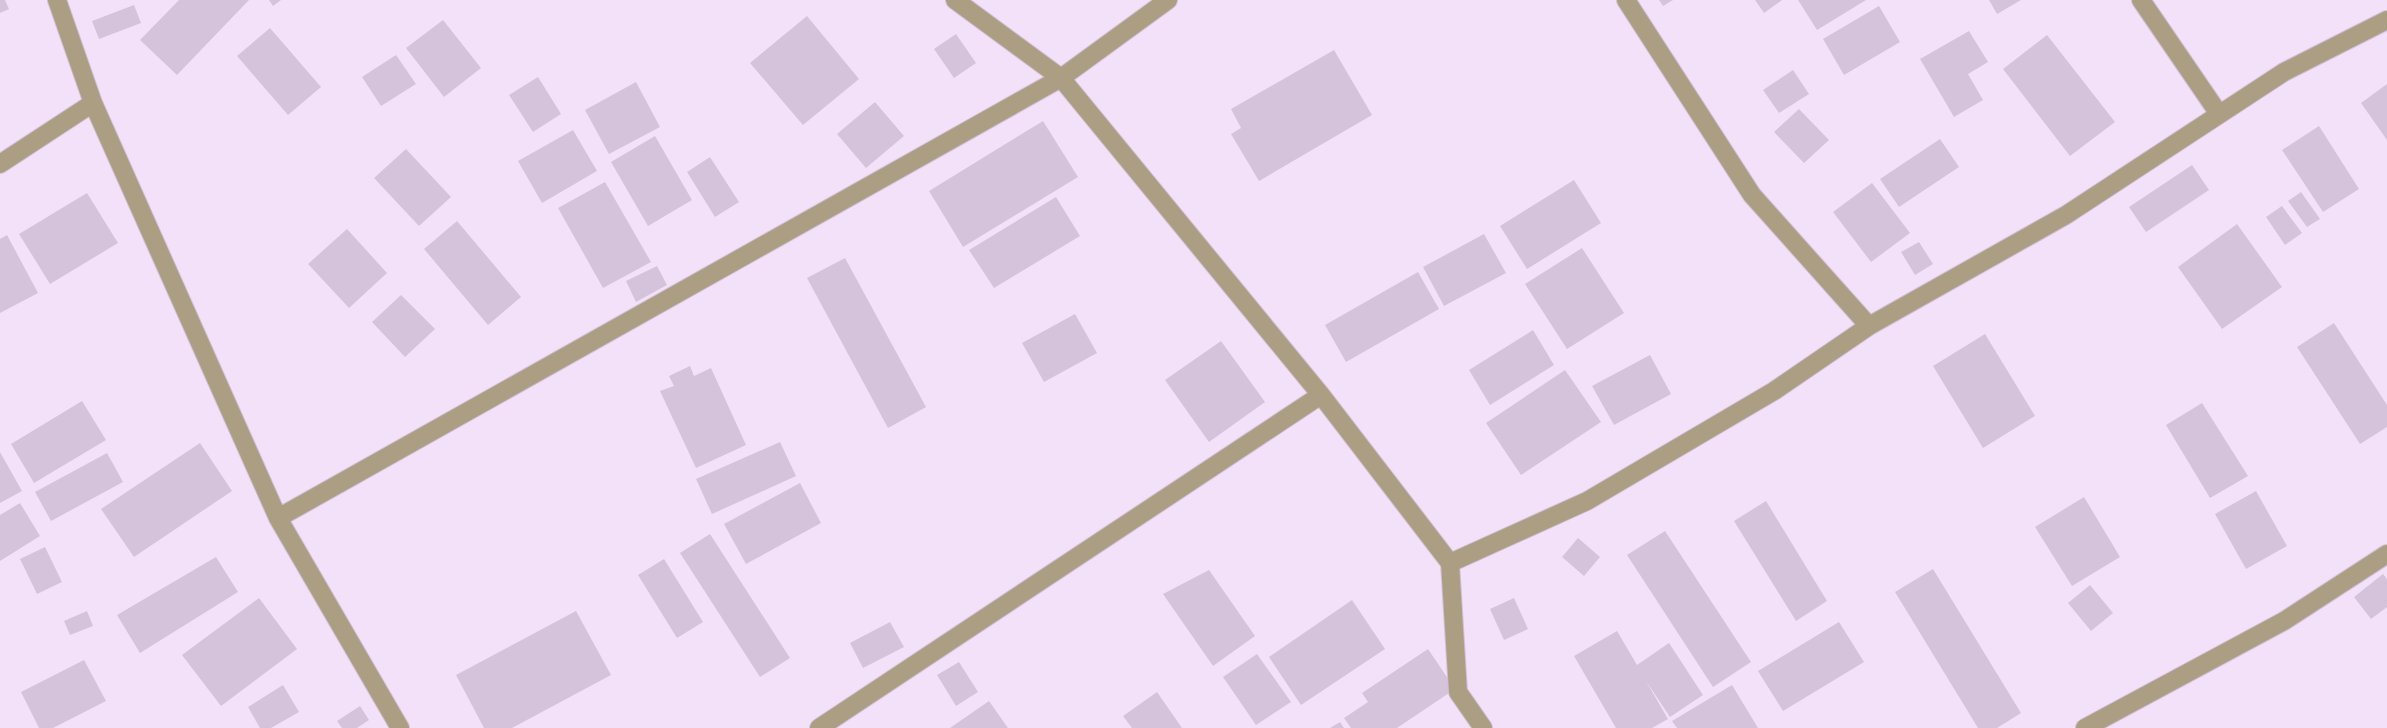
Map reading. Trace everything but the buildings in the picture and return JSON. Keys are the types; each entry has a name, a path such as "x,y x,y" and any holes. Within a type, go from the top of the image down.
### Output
{"street":[{"path":"57,0 93,103 278,518 400,728"},
{"path":"955,0 1061,78 1321,395 1450,563 1458,692 1483,728"},
{"path":"278,518 1061,78 1168,0"},
{"path":"1626,0 1752,195 1869,326"},
{"path":"2141,0 2219,114"},
{"path":"1450,563 1587,501 1774,391 1869,326 2066,215 2284,72 2387,20"},
{"path":"0,164 93,103"},
{"path":"819,728 1321,395"},
{"path":"2085,728 2107,722 2284,621 2387,554"}]}
